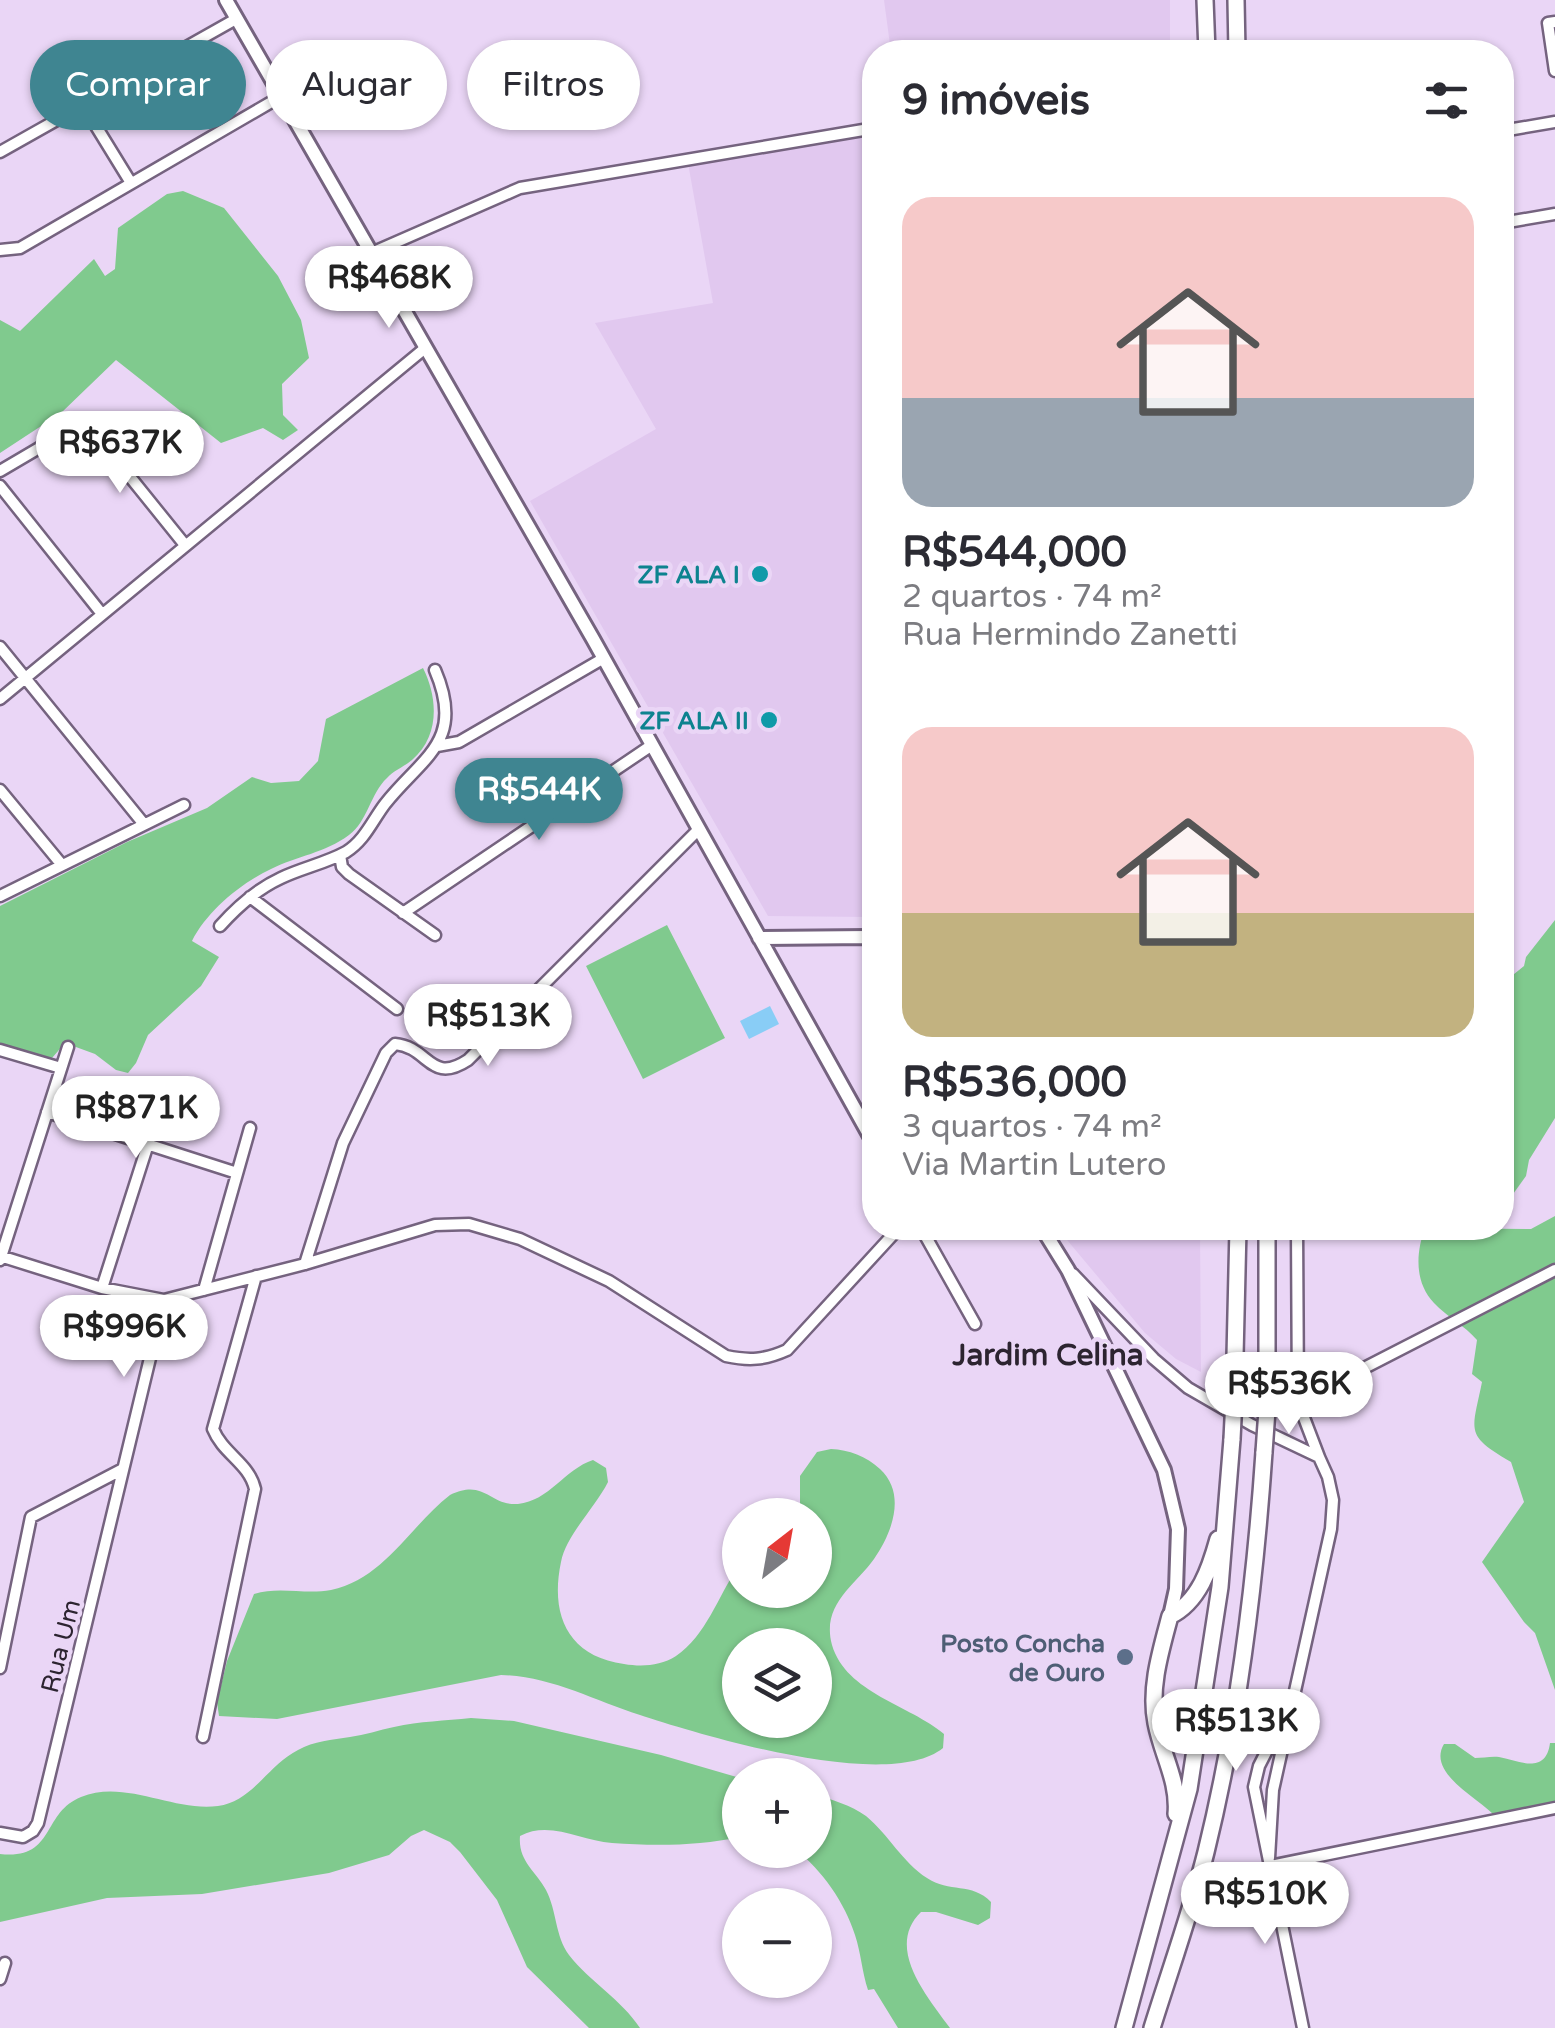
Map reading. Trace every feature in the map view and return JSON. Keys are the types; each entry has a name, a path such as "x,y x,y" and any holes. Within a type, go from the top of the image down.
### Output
{"highway":[{"path":"1205,0 1207,40"},
{"path":"1236,0 1236,40"},
{"path":"1124,2028 1189,1790 1220,1587 1229,1501 1238,1240"},
{"path":"1152,2028 1205,1856 1238,1682 1259,1529 1266,1410 1268,1240"},
{"path":"1171,1863 1177,1802 1156,1726 1154,1702 1160,1652 1170,1616 1187,1605 1203,1580 1229,1501"}],"main road":[{"path":"226,0 266,72"},
{"path":"299,130 604,658 862,1122"},
{"path":"759,938 862,936"},
{"path":"1049,1240 1068,1270 1168,1483 1178,1529 1176,1589 1170,1616"}],"street":[{"path":"198,40 236,19"},
{"path":"1551,22 1555,71"},
{"path":"0,250 20,248 266,105"},
{"path":"1514,129 1555,122"},
{"path":"0,152 38,130"},
{"path":"99,130 132,183"},
{"path":"370,254 520,188 862,130"},
{"path":"1514,221 1555,214"},
{"path":"0,699 424,349"},
{"path":"0,472 85,421 186,545"},
{"path":"0,486 102,614"},
{"path":"0,647 143,824"},
{"path":"437,746 459,742 604,658"},
{"path":"220,926 250,897 282,878 340,854 366,834 388,801 426,763 437,746 445,707 435,670"},
{"path":"403,912 652,745"},
{"path":"0,790 62,865"},
{"path":"0,896 184,805"},
{"path":"304,1264 343,1143 386,1052 395,1044 407,1045 438,1069 453,1070 468,1060 699,829"},
{"path":"340,854 342,867 349,874 435,936"},
{"path":"250,897 397,1009"},
{"path":"68,1047 0,1257 102,1288 164,1300 435,1225 469,1224 520,1239 608,1281 726,1356 766,1359 787,1350 803,1335 888,1240"},
{"path":"0,1050 62,1068"},
{"path":"48,1112 238,1173"},
{"path":"204,1290 250,1128"},
{"path":"102,1288 148,1144"},
{"path":"928,1240 975,1324"},
{"path":"1269,1862 1274,1786 1333,1500 1328,1477 1298,1402 1297,1240"},
{"path":"1068,1270 1154,1359 1188,1388 1318,1458"},
{"path":"1298,1402 1555,1270"},
{"path":"203,1737 255,1489 252,1474 218,1442 214,1429 256,1276"},
{"name":"Rua Um","path":"0,1833 23,1837 38,1823 164,1300"},
{"path":"0,1668 31,1518 123,1469"},
{"path":"1291,1700 1255,1783 1303,2028"},
{"path":"1255,1783 1266,1777 1274,1786"},
{"path":"1269,1862 1555,1808"},
{"path":"0,1979 5,1963"}],"shaded area":[{"path":"884,0 1170,0 1170,40 889,40"},
{"path":"862,135 862,917 768,916 530,501 656,429 595,323 713,303 688,163"},
{"path":"1067,1240 1200,1240 1201,1372 1176,1359 1145,1333"}],"green space":[{"path":"183,191 224,208 278,276 301,320 309,358 282,384 283,415 298,430 283,440 263,428 221,443 116,360 61,413 0,453 0,320 20,331 94,259 105,276 115,269 118,228 167,194"},
{"path":"423,668 432,692 434,716 421,750 381,784 361,822 349,835 260,875 216,909 192,941 219,957 201,986 148,1035 128,1073 65,1043 52,1058 0,1045 0,906 127,842 207,808 252,777 271,783 299,781 318,761 326,719"},
{"path":"1555,920 1555,1118 1514,1193 1514,974 1524,966 1526,957"},
{"path":"667,925 725,1038 643,1079 586,966"},
{"path":"1555,1216 1555,1690 1535,1633 1482,1562 1524,1502 1511,1462 1485,1445 1475,1431 1482,1382 1472,1374 1477,1340 1428,1295 1420,1276 1419,1257 1422,1240 1514,1240 1514,1229 1531,1229"},
{"path":"831,1449 863,1457 880,1469 893,1490 891,1526 874,1559 835,1607 830,1628 722,1628 722,1738 832,1738 832,1645 839,1661 865,1687 944,1734 943,1748 917,1760 882,1764 795,1756 750,1746 669,1724 554,1684 501,1675 277,1719 219,1716 217,1702 227,1661 254,1594 331,1590 350,1584 381,1563 450,1495 471,1490 508,1503 529,1502 593,1460 606,1468 608,1482 564,1552 558,1581 558,1599 567,1630 589,1652 624,1664 657,1664 670,1659 696,1638 722,1595 722,1608 832,1608 832,1498 800,1498 800,1476 817,1452"},
{"path":"471,1718 514,1721 722,1773 722,1840 628,1844 543,1830 520,1836 522,1852 546,1890 569,1955 640,2028 589,2028 527,1967 497,1900 460,1852 450,1842 424,1830 389,1855 329,1873 202,1894 107,1898 0,1922 0,1854 31,1850 68,1804 81,1797 115,1792 184,1805 218,1806 251,1790 298,1750 323,1741 404,1725"},
{"path":"1550,1743 1555,1743 1555,1809 1498,1819 1449,1776 1440,1755 1444,1744 1455,1744 1475,1758 1499,1757 1530,1764 1543,1759"},
{"path":"832,1800 866,1816 927,1878 976,1892 991,1902 990,1918 978,1925 936,1912 921,1912 911,1926 907,1940 913,1971 950,2028 898,2028 874,1989 868,1990 851,1923 815,1868 832,1868"}],"water":[{"path":"770,1006 779,1024 749,1039 740,1021"}],"place":[{"name":"ZF ALA I","path":"760,574"},
{"name":"ZF ALA II","path":"769,720"},
{"name":"Posto Concha de Ouro","path":"1125,1657"}],"district":[{"name":"Jardim Celina","path":"1048,1355"}]}
